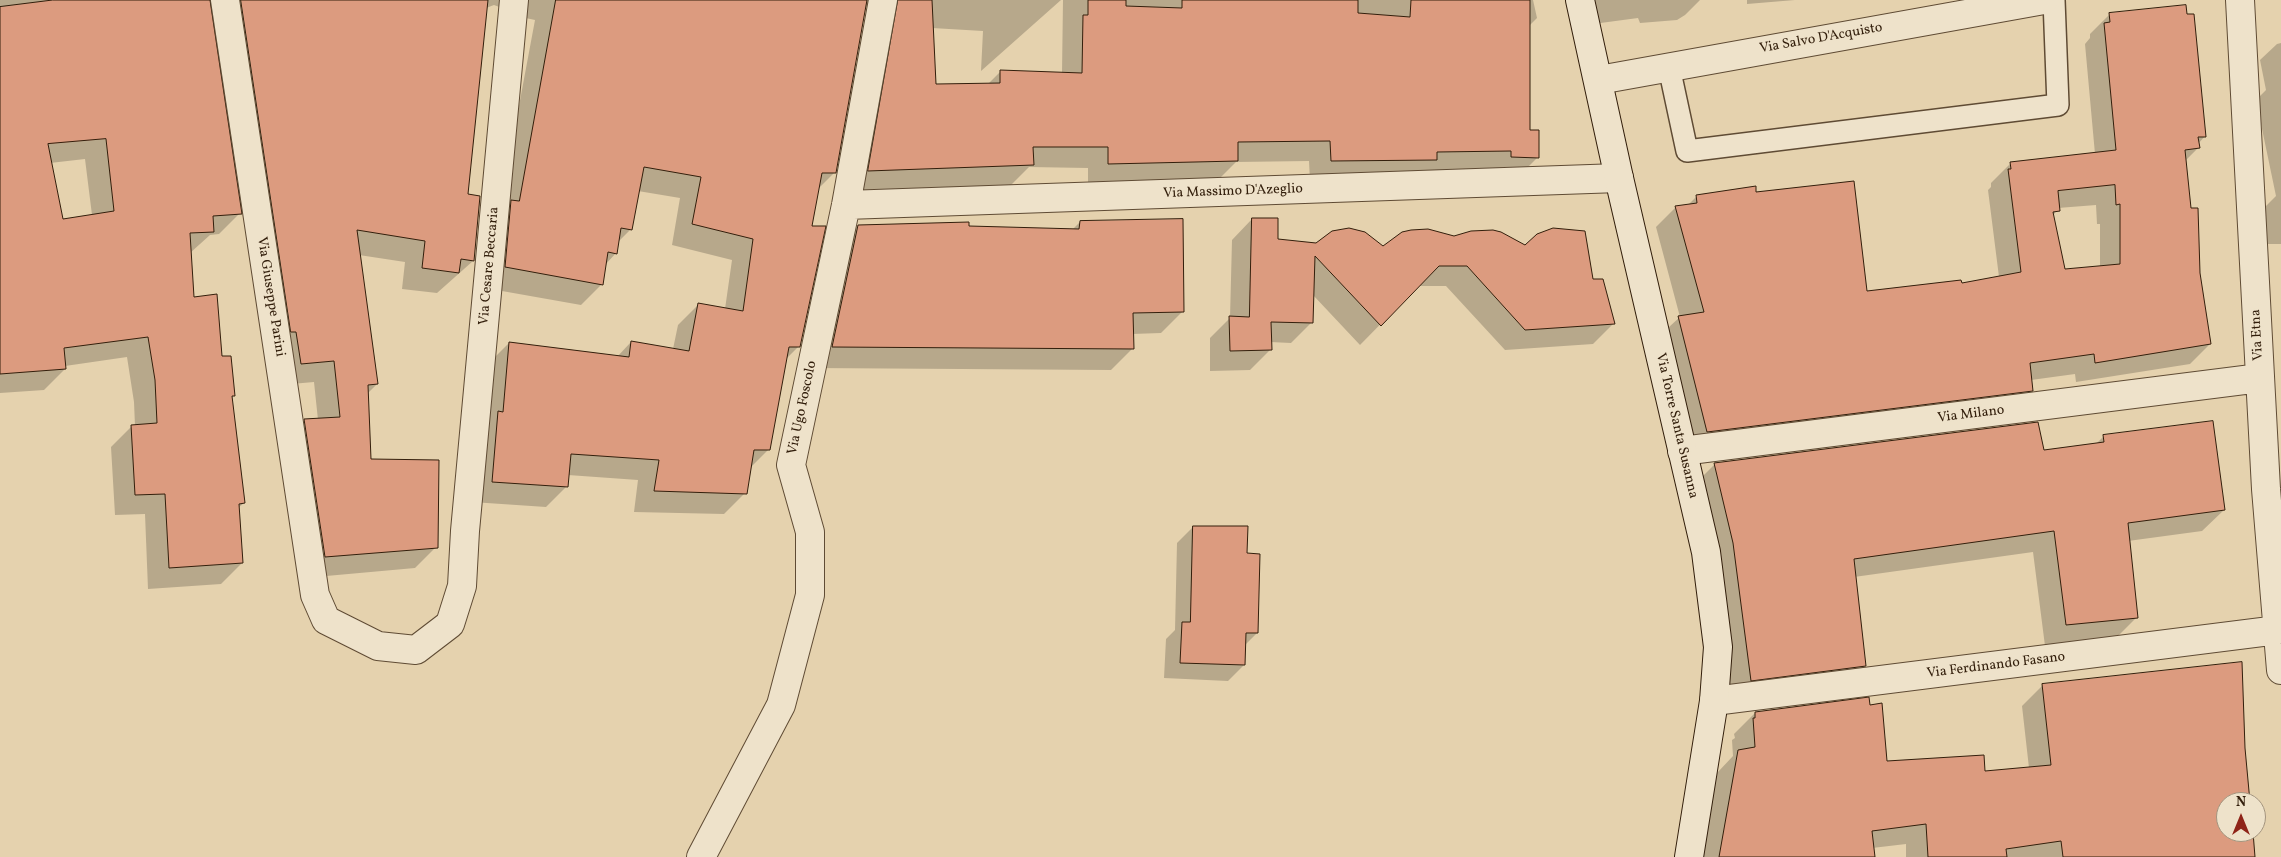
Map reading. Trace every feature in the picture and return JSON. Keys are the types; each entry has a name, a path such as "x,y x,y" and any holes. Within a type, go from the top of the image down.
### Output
{"street":[{"name":"Via Giuseppe Parini","path":"225,0 315,595 326,620 378,646 416,650 450,624 462,586 465,531"},
{"name":"Via Cesare Beccaria","path":"465,531 514,0"},
{"name":"Via Ugo Foscolo","path":"701,857 782,705 810,595 810,532 791,465 846,205 883,0"},
{"name":"Via Torre Santa Susanna","path":"1580,0 1619,178 1706,552 1718,648 1714,701 1689,857"},
{"name":"Via Salvo D'Acquisto","path":"1599,80 2015,2 2044,0"},
{"name":"Via Etna","path":"2240,0 2266,490 2281,670"},
{"name":"Via Massimo D'Azeglio","path":"846,205 1619,178"},
{"name":"Via Milano","path":"1682,451 2260,378"},
{"name":"Via Ferdinando Fasano","path":"1714,701 2278,630"}],"lane":[{"path":"1669,67 1687,151 2058,105 2054,0"}],"building":[{"path":"53,0 210,0 242,214 213,216 214,232 190,233 194,297 217,294 222,356 231,356 235,396 232,396 245,503 239,504 243,563 169,568 165,494 135,495 131,425 157,423 155,380 148,337 64,348 66,369 0,374 0,7","holes":["106,139 114,211 63,219 48,144"]},
{"path":"241,0 488,0 468,194 480,196 474,261 461,259 459,273 422,268 425,241 357,230 378,384 368,385 371,459 439,460 438,548 325,557 304,419 340,417 334,361 301,364 296,332 291,332"},
{"path":"556,0 867,0 836,173 822,173 812,226 826,226 800,347 789,347 770,450 754,450 747,494 654,491 659,460 571,454 568,487 492,482 498,411 503,412 509,342 629,357 631,341 689,351 698,303 743,311 753,239 692,224 701,177 644,167 632,230 621,228 617,254 608,252 603,285 505,267 511,200 519,201"},
{"path":"898,0 932,0 936,84 1000,83 1000,70 1082,73 1083,15 1088,15 1088,0 1126,0 1126,6 1182,8 1182,0 1358,0 1358,13 1410,17 1411,0 1530,0 1530,130 1539,130 1539,158 1511,157 1511,151 1437,152 1437,160 1331,161 1330,141 1238,142 1238,161 1108,164 1108,147 1033,147 1034,165 868,171"},
{"path":"2186,5 2187,14 2194,14 2206,137 2198,137 2200,148 2185,150 2191,208 2198,208 2200,273 2211,344 2095,363 2094,354 2030,363 2033,391 1707,432 1678,316 1704,312 1675,206 1697,203 1696,195 1756,186 1756,192 1854,181 1867,291 1961,280 1962,283 2021,272 2008,169 2011,169 2010,162 2116,150 2104,23 2110,22 2109,13","holes":["2115,185 2116,205 2120,204 2120,264 2065,269 2053,212 2060,211 2058,191"]},
{"path":"1252,218 1278,218 1278,239 1316,243 1332,231 1349,228 1365,232 1383,246 1402,232 1411,230 1428,229 1454,236 1471,231 1493,230 1501,232 1525,245 1537,234 1553,228 1585,231 1593,279 1603,279 1615,324 1525,330 1467,266 1439,266 1381,326 1315,256 1313,323 1271,322 1272,350 1230,351 1229,316 1249,317"},
{"path":"1183,219 1184,312 1133,313 1134,349 832,347 858,225 969,222 969,226 1079,229 1080,221"},
{"path":"2213,421 2225,510 2128,523 2138,618 2066,625 2054,531 1854,559 1866,666 1751,681 1733,543 1714,463 2038,422 2044,450 2104,442 2103,435"},
{"path":"1193,526 1248,526 1247,553 1260,554 1258,633 1246,633 1245,665 1180,663 1182,622 1190,622"},
{"path":"2242,662 2245,748 2249,792 2216,792 2216,842 2254,842 2255,857 2063,857 2061,841 2006,849 2007,857 1928,857 1926,824 1872,831 1875,857 1719,857 1738,750 1755,747 1753,718 1755,718 1755,712 1869,697 1870,705 1882,703 1887,761 1984,755 1985,771 2051,765 2042,684"}]}
